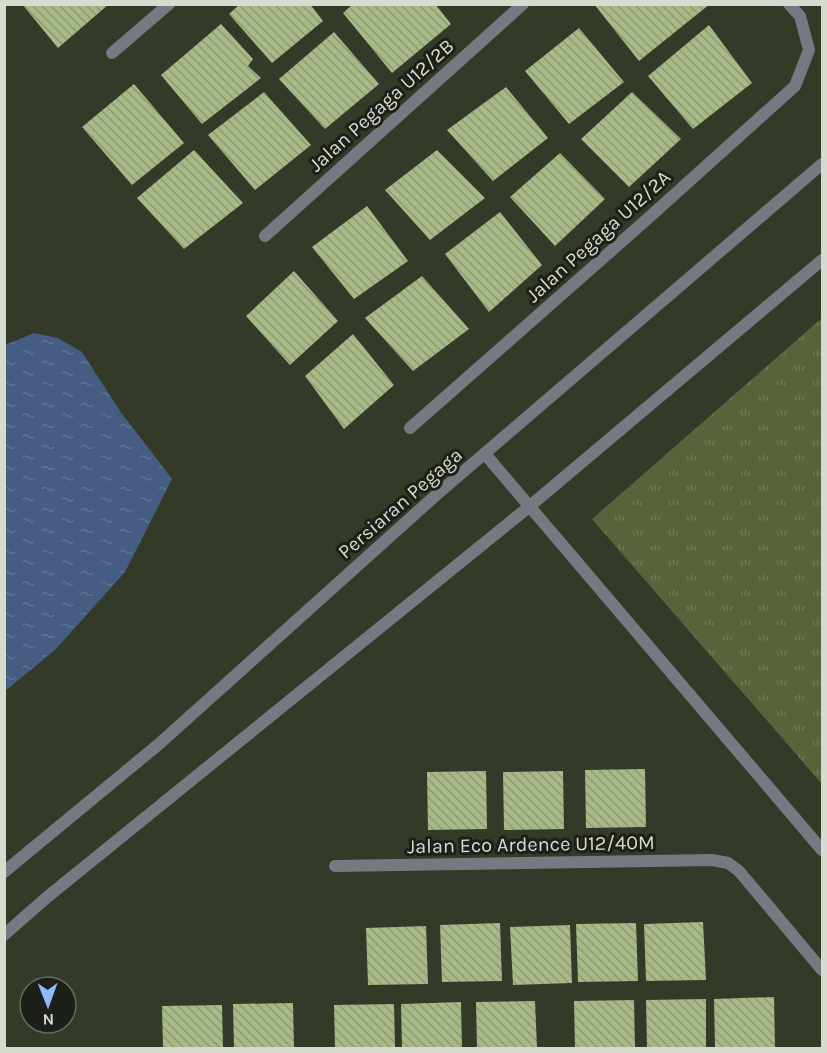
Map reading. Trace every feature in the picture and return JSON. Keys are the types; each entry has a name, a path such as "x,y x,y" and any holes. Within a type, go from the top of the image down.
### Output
{"street":[{"path":"112,52 169,4"},
{"name":"Jalan Pegaga U12/2B","path":"265,236 523,4"},
{"name":"Jalan Pegaga U12/2A","path":"410,428 795,86 809,50 800,16 789,4"},
{"name":"Persiaran Pegaga","path":"4,872 159,744 435,496 822,164"},
{"path":"4,935 55,891 530,506 822,260"},
{"path":"485,454 822,850"},
{"name":"Jalan Eco Ardence U12/40M","path":"334,866 712,860 728,863 739,871 822,970"}],"green space":[{"path":"822,318 822,784 592,519"}],"water":[{"path":"34,333 58,338 82,352 120,411 172,479 125,572 55,650 5,691 5,345"}],"building":[{"path":"22,4 109,4 58,48"},
{"path":"240,4 310,4 323,21 272,63 229,14"},
{"path":"353,4 435,4 451,24 392,73 343,13"},
{"path":"594,4 710,4 639,61"},
{"path":"221,24 253,59 248,66 261,78 202,124 161,75"},
{"path":"709,25 752,83 693,129 648,76"},
{"path":"579,28 624,82 569,124 525,71"},
{"path":"334,32 379,84 325,129 279,79"},
{"path":"134,84 184,143 132,185 82,127"},
{"path":"506,87 548,138 493,181 447,130"},
{"path":"264,92 311,145 255,190 208,135"},
{"path":"632,92 681,139 629,187 581,139"},
{"path":"194,150 243,203 184,249 137,198"},
{"path":"437,150 485,198 430,240 385,190"},
{"path":"560,153 605,199 555,246 510,197"},
{"path":"367,206 408,261 354,299 312,247"},
{"path":"500,212 542,265 489,312 445,254"},
{"path":"294,271 338,321 290,365 246,316"},
{"path":"422,276 469,329 413,371 365,318"},
{"path":"353,334 394,385 344,429 305,376"},
{"path":"645,769 646,827 586,828 585,770"},
{"path":"486,771 487,829 428,830 427,772"},
{"path":"563,771 564,829 504,830 503,772"},
{"path":"703,922 706,980 646,981 644,924"},
{"path":"500,923 502,981 442,982 440,925"},
{"path":"636,923 638,981 578,982 576,924"},
{"path":"570,925 572,983 513,985 510,927"},
{"path":"426,926 428,984 368,985 366,928"},
{"path":"774,997 775,1048 715,1048 714,999"},
{"path":"706,999 706,1048 647,1048 646,1000"},
{"path":"634,1000 635,1048 575,1048 574,1001"},
{"path":"535,1001 537,1048 477,1048 476,1002"},
{"path":"461,1002 462,1048 402,1048 401,1004"},
{"path":"293,1003 294,1048 234,1048 233,1004"},
{"path":"394,1004 395,1048 335,1048 334,1005"},
{"path":"222,1005 223,1048 163,1048 162,1006"}]}
